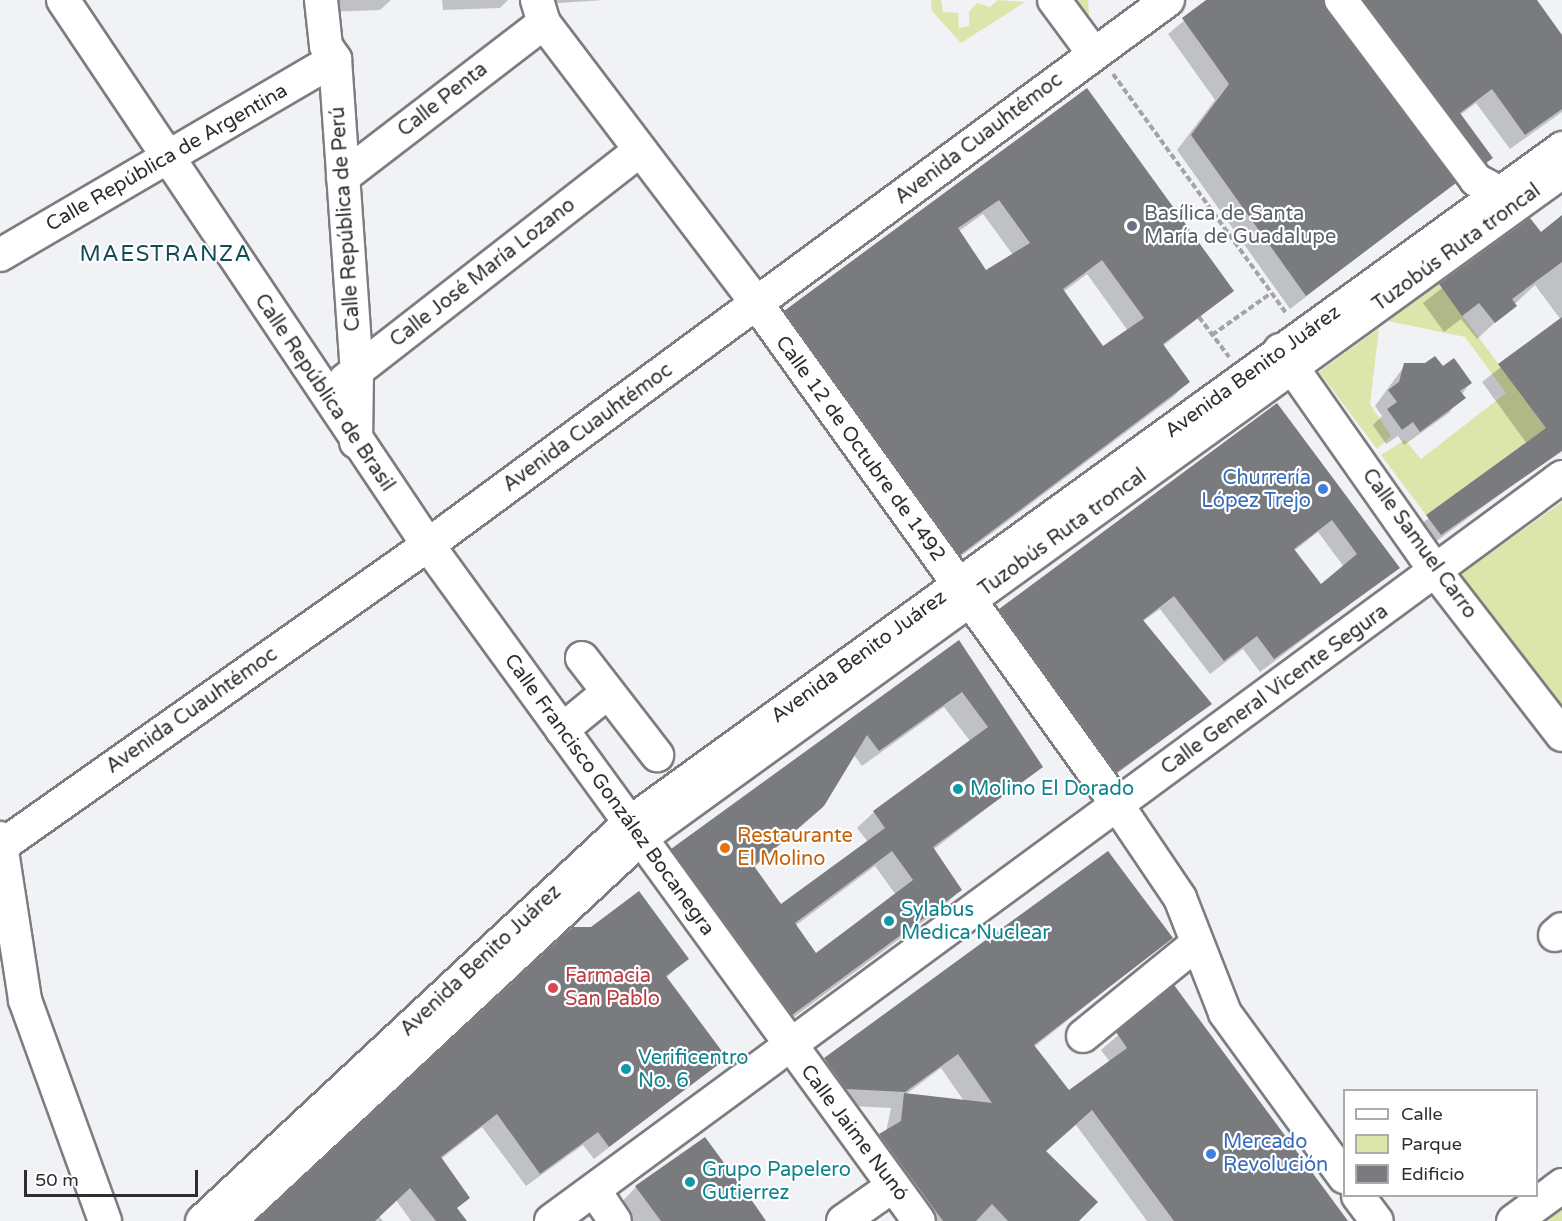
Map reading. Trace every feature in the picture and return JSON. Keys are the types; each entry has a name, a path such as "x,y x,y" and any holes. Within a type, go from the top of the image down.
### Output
{"main road":[{"name":"Avenida Benito Juárez","path":"202,1221 635,831 1286,358 1500,192 1562,148"},
{"path":"1513,1221 1562,1185"}],"street":[{"name":"Calle República de Brasil","path":"63,0 356,442 428,545"},
{"name":"Calle República de Perú","path":"321,0 326,46 335,59 357,371 356,442"},
{"path":"1054,0 1094,54"},
{"name":"Avenida Cuauhtémoc","path":"0,846 428,545 1168,0"},
{"path":"1341,0 1476,180 1500,192"},
{"name":"Calle 12 de Octubre de 1492","path":"540,11 640,150 757,304 1118,806 1180,898 1195,945 1225,1013 1343,1176"},
{"name":"Calle Penta","path":"343,177 540,11"},
{"name":"Calle República de Argentina","path":"0,255 335,59"},
{"name":"Calle José María Lozano","path":"324,393 357,371 640,150"},
{"name":"Tuzobús Ruta troncal","path":"1286,358 1562,172"},
{"name":"Calle Samuel Carro","path":"1286,358 1436,572 1562,735"},
{"name":"Calle General Vicente Segura","path":"551,1221 1436,572 1562,477"},
{"name":"Calle Francisco González Bocanegra","path":"428,545 789,1046"},
{"path":"582,658 657,755"},
{"path":"562,730 607,693"},
{"path":"230,1221 635,831"},
{"path":"0,838 25,1000 105,1221"},
{"path":"1083,1036 1195,945"},
{"name":"Calle Jaime Nunó","path":"789,1046 919,1221"},
{"path":"843,1221 893,1186"},
{"path":"594,1190 615,1221"},
{"path":"1359,1197 1377,1221"}],"path":[{"path":"1094,54 1288,316"},
{"path":"1212,335 1271,293"},
{"path":"1199,317 1230,359"}],"green space":[{"path":"931,0 941,0 943,12 958,13 959,28 969,26 969,12 977,3 990,7 998,0 1025,2 961,43 932,11"},
{"path":"1064,0 1088,0 1090,25 1103,33 1089,43"},
{"path":"1439,284 1546,428 1426,515 1381,455 1405,440 1421,459 1506,393 1465,337 1388,321"},
{"path":"1379,328 1370,404 1391,436 1377,449 1319,372"},
{"path":"1562,502 1562,712 1457,577"},
{"path":"1562,1199 1562,1221 1532,1221"}],"building":[{"path":"1206,0 1323,0 1456,183 1306,296 1191,135 1229,84 1182,18"},
{"path":"1364,0 1537,0 1562,35 1562,109 1525,135 1492,89 1460,113 1493,158 1486,163"},
{"path":"1087,88 1234,291 1163,344 1190,382 960,555 784,311","holes":["999,200 1030,243 986,270 958,228","1102,260 1144,318 1103,346 1063,289"]},
{"path":"1562,215 1562,262 1512,299 1517,306 1495,323 1479,303 1462,316 1439,284 1530,218 1541,232"},
{"path":"1562,317 1562,451 1441,535 1426,515 1546,428 1498,364"},
{"path":"1435,356 1443,366 1454,358 1472,383 1460,391 1466,398 1420,432 1413,422 1402,430 1387,409 1397,402 1388,390 1399,382 1404,363 1425,363"},
{"path":"1277,403 1400,568 1274,659 1257,636 1224,661 1174,596 1143,620 1212,704 1116,773 999,609","holes":["1332,520 1357,554 1321,584 1294,549"]},
{"path":"959,640 1043,767 933,847 962,890 792,1015 671,849","holes":["962,692 988,727 873,811 885,828 781,904 754,866 824,806 867,735 879,751","892,851 913,880 816,953 795,923"]},
{"path":"1108,851 1173,938 1034,1045 1069,1090 1127,1048 1116,1032 1174,985 1348,1221 1174,1221 1092,1110 1046,1151 1098,1202 1079,1221 1008,1221 992,1204 976,1221 943,1221 879,1134 901,1121 904,1093 992,1103 958,1054 905,1092 846,1089 824,1058"},
{"path":"639,891 689,959 666,976 727,1058 609,1147 598,1132 540,1174 497,1114 441,1157 470,1198 457,1208 467,1221 436,1221 410,1188 375,1221 256,1221 573,927 591,927"},
{"name":"Grupo Papelero Gutierrez","path":"705,1137 766,1221 661,1221 635,1186"}],"place":[{"name":"Basílica de Santa María de Guadalupe","path":"1132,226"},
{"name":"Churrería López Trejo","path":"1323,489"},
{"name":"Molino El Dorado","path":"958,789"},
{"name":"Restaurante El Molino","path":"725,848"},
{"name":"Sylabus Medica Nuclear","path":"889,921"},
{"name":"Farmacia San Pablo","path":"553,988"},
{"name":"Verificentro No. 6","path":"626,1069"},
{"name":"Mercado Revolución","path":"1211,1154"},
{"name":"Grupo Papelero Gutierrez","path":"690,1182"}],"district":[{"name":"MAESTRANZA","path":"166,255"}]}
